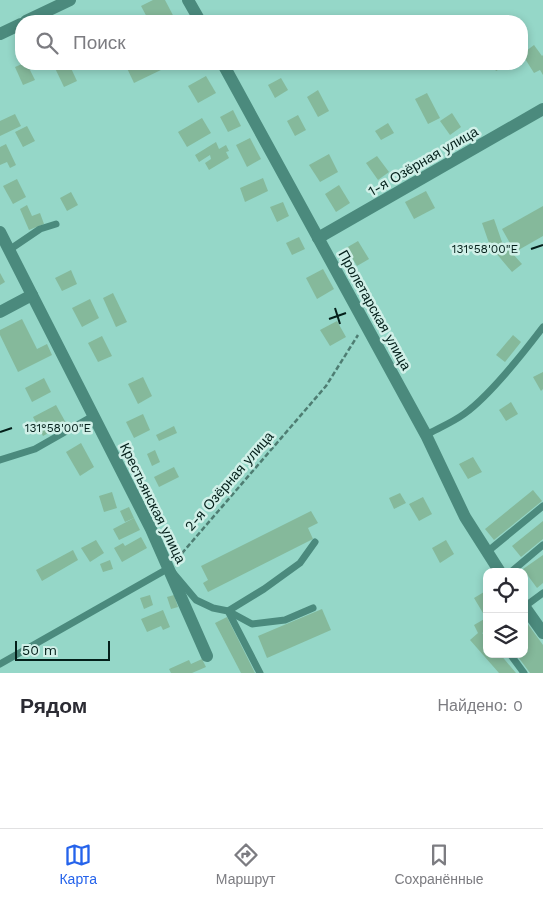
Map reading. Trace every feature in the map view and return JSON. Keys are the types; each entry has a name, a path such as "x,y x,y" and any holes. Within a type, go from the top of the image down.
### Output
{"street":[{"path":"39,15 70,0"},
{"path":"188,0 197,15"},
{"path":"0,34 15,27"},
{"name":"Пролетарская улица","path":"226,70 426,435 465,517 497,568"},
{"name":"1-я Озёрная улица","path":"318,238 543,109"},
{"name":"Крестьянская улица","path":"0,232 169,568 207,656"},
{"path":"0,312 32,295"},
{"path":"528,612 543,633"}],"lane":[{"path":"9,250 40,229 56,224"},
{"path":"426,435 464,414 476,403 528,347 543,327"},
{"path":"0,460 36,449 93,416"},
{"path":"487,552 543,506"},
{"path":"228,611 264,589 300,563 315,542"},
{"path":"516,568 543,545"},
{"path":"0,664 169,568 196,600 213,608 228,611 252,624 285,620 313,608"},
{"path":"528,604 543,593"},
{"path":"228,611 260,673"},
{"path":"513,658 524,673"}],"path":[{"name":"2-я Озёрная улица","path":"169,568 326,386 365,324"}],"building":[{"path":"153,0 165,0 173,15 146,15 141,6"},
{"path":"534,45 543,55 543,75 540,70 534,73 528,64 528,50"},
{"path":"16,70 30,70 35,80 23,85"},
{"path":"56,70 72,70 77,81 64,87"},
{"path":"128,70 161,70 134,83"},
{"path":"206,76 216,93 198,103 188,86"},
{"path":"281,78 288,90 275,98 268,85"},
{"path":"318,90 329,111 318,117 307,97"},
{"path":"427,93 440,118 428,124 415,99"},
{"path":"233,110 241,126 228,132 220,117"},
{"path":"452,113 461,127 450,135 440,121"},
{"path":"15,114 21,126 0,136 0,121"},
{"path":"298,115 306,130 295,136 287,121"},
{"path":"202,118 211,133 187,147 178,132"},
{"path":"388,123 394,133 381,140 375,131"},
{"path":"27,126 35,141 23,147 15,132"},
{"path":"250,138 261,159 247,167 236,145"},
{"path":"216,142 219,149 226,145 229,151 226,152 229,158 209,170 205,163 211,159 210,155 199,162 195,155"},
{"path":"6,144 16,165 10,168 7,162 0,165 0,147"},
{"path":"329,154 338,172 320,182 309,165"},
{"path":"377,156 389,172 378,180 366,163"},
{"path":"263,178 268,191 245,202 240,188"},
{"path":"17,179 26,197 13,204 3,186"},
{"path":"339,185 350,203 336,212 325,194"},
{"path":"426,191 435,208 414,219 405,202"},
{"path":"71,192 78,205 67,211 60,198"},
{"path":"283,202 289,216 277,222 270,207"},
{"path":"27,205 32,216 40,213 44,224 29,230 20,209"},
{"path":"543,206 543,236 515,252 502,229"},
{"path":"494,219 502,242 522,264 512,272 490,246 482,223"},
{"path":"299,237 305,249 292,255 286,243"},
{"path":"358,241 369,259 357,266 346,248"},
{"path":"323,269 334,289 317,299 306,278"},
{"path":"71,270 77,284 62,291 55,278"},
{"path":"0,273 5,282 0,285"},
{"path":"113,293 127,322 116,327 103,298"},
{"path":"90,299 99,318 82,327 72,308"},
{"path":"22,319 37,349 47,344 52,355 18,372 0,335 0,330"},
{"path":"337,321 346,337 330,346 320,330"},
{"path":"513,335 521,342 505,362 496,355"},
{"path":"102,336 112,356 98,362 88,343"},
{"path":"543,372 543,389 541,391 533,377"},
{"path":"143,377 152,396 138,404 128,384"},
{"path":"44,378 51,392 32,402 25,388"},
{"path":"511,402 518,414 506,421 499,410"},
{"path":"56,405 66,423 43,436 33,417"},
{"path":"143,414 150,430 134,438 126,422"},
{"path":"174,426 177,433 159,441 156,435"},
{"path":"81,443 94,467 80,476 66,452"},
{"path":"155,450 160,462 152,466 147,454"},
{"path":"473,457 482,472 468,479 459,464"},
{"path":"174,467 179,477 159,487 154,477"},
{"path":"533,490 542,501 494,540 485,529"},
{"path":"112,492 117,508 104,512 99,496"},
{"path":"400,493 406,503 394,509 389,498"},
{"path":"423,497 432,514 419,521 409,504"},
{"path":"129,507 134,518 125,522 120,511"},
{"path":"311,511 318,523 308,528 313,539 208,592 203,583 208,580 201,566"},
{"path":"134,518 140,530 119,540 113,529"},
{"path":"543,521 543,539 521,557 512,546"},
{"path":"141,537 147,548 122,562 114,548 123,543 125,546"},
{"path":"96,540 104,553 90,562 81,548"},
{"path":"446,540 454,554 440,563 432,548"},
{"path":"73,550 78,560 42,581 36,570"},
{"path":"543,555 543,583 537,588 528,576 528,568 524,568"},
{"path":"110,560 113,569 103,572 100,564"},
{"path":"483,593 483,613 474,598"},
{"path":"150,595 153,605 144,609 140,598"},
{"path":"174,595 178,607 171,609 167,597"},
{"path":"322,609 331,630 267,658 258,636"},
{"path":"163,610 170,627 163,630 161,626 147,632 141,619"},
{"path":"227,617 255,673 241,673 215,623"},
{"path":"483,620 483,655 470,640 478,633 474,625"},
{"path":"528,624 543,645 543,673 530,673 519,658 528,658"},
{"path":"486,658 503,658 516,673 499,673"},
{"path":"202,659 206,667 192,673 171,673 169,669 189,660 191,664"}]}
